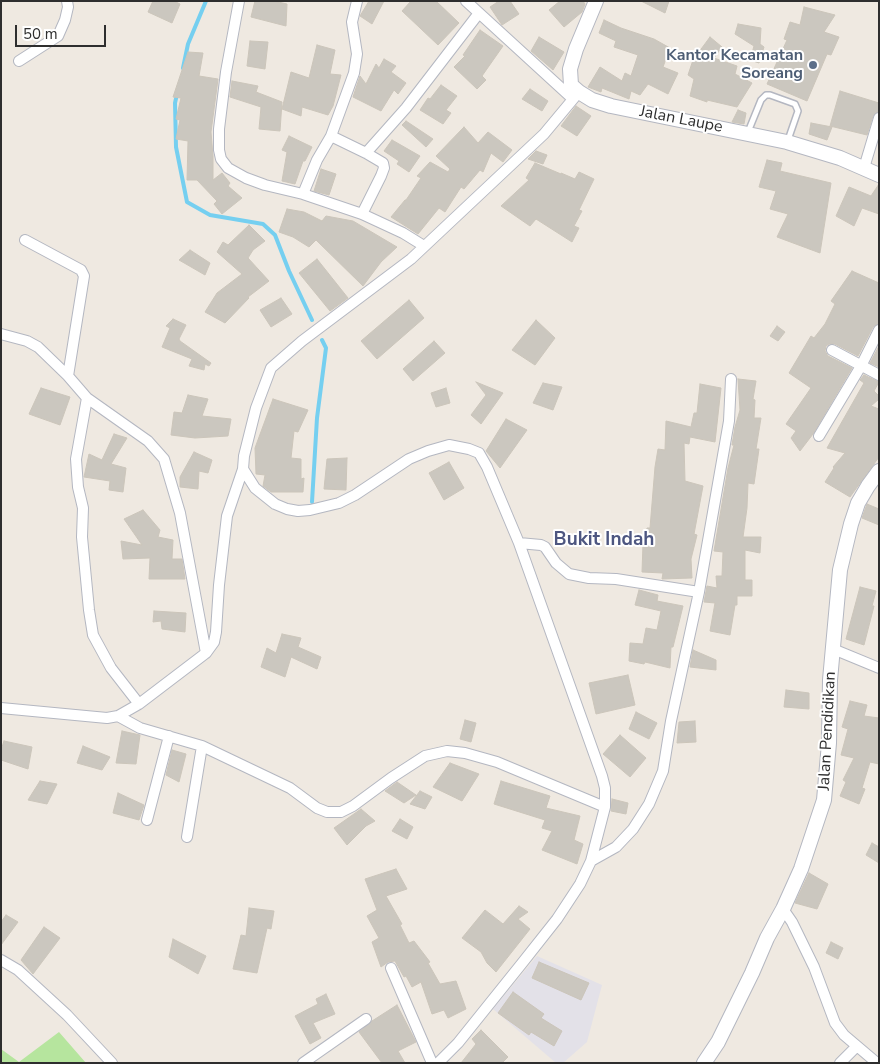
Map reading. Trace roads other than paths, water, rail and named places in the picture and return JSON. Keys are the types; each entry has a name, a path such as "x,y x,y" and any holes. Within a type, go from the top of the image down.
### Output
{"street":[{"path":"19,61 58,36 65,20 68,7 67,1"},
{"path":"239,1 221,107 219,150 221,159 228,168 246,178 265,185 303,194 362,214 403,233 424,246"},
{"path":"303,194 317,160 331,136 354,73 357,54 352,22 358,1"},
{"path":"466,1 576,96"},
{"path":"576,96 571,85 570,69 595,2"},
{"path":"366,153 406,108 479,13"},
{"path":"1,708 106,718 118,716 139,704 206,653 214,642 216,632 227,516 243,469 244,456 256,408 271,368 302,341 411,259 544,134 576,96"},
{"name":"Jalan Laupe","path":"576,96 611,106 787,142 840,158 879,175"},
{"path":"864,168 879,118"},
{"path":"331,136 383,163 384,166 362,214"},
{"path":"25,240 80,270 84,276 68,376"},
{"path":"819,436 862,366 879,330"},
{"path":"1,334 27,341 38,347 68,376 86,398 148,440 164,459 180,513 206,653"},
{"path":"832,350 879,375"},
{"path":"590,861 616,847 633,829 649,804 663,771 671,721 699,592 729,421 731,379"},
{"path":"86,398 76,459 78,487 83,508 82,537 90,618 93,635 110,668 139,704"},
{"path":"243,469 255,488 275,504 287,509 310,510 339,503 355,495 409,459 421,454 449,445 479,453 487,467 519,543 602,776 605,788 605,807 590,861 580,884 557,919 469,1029 438,1063"},
{"name":"Jalan Pendidikan","path":"704,1063 718,1042 767,938 783,909 801,869 824,800 829,743 830,680 840,570 858,503 879,471"},
{"path":"519,543 545,547 556,563 569,574 699,592"},
{"path":"833,649 879,668"},
{"path":"118,716 140,728 202,746 290,788 317,808 327,812 341,812 353,806 424,756 447,751 465,753 496,762 605,807"},
{"path":"147,820 169,736"},
{"path":"187,837 202,746"},
{"path":"783,909 792,922 814,967 836,1023 844,1036 877,1063"},
{"path":"1,960 18,970 67,1015 112,1063"},
{"path":"391,968 432,1063"},
{"path":"303,1063 366,1019"},
{"path":"840,1063 857,1046"}],"lane":[{"path":"747,133 762,100 766,95 770,94 795,104 798,111 787,142"}],"waterway":[{"path":"183,68 188,44 206,1"},
{"path":"177,94 175,103 176,147 187,202 210,215 263,224 275,235 289,271 312,320"},
{"path":"312,502 317,418 326,348 322,340"}],"place":[{"name":"Kantor Kecamatan Soreang","path":"813,65"}],"district":[{"name":"Bukit Indah","path":"604,540"}]}
